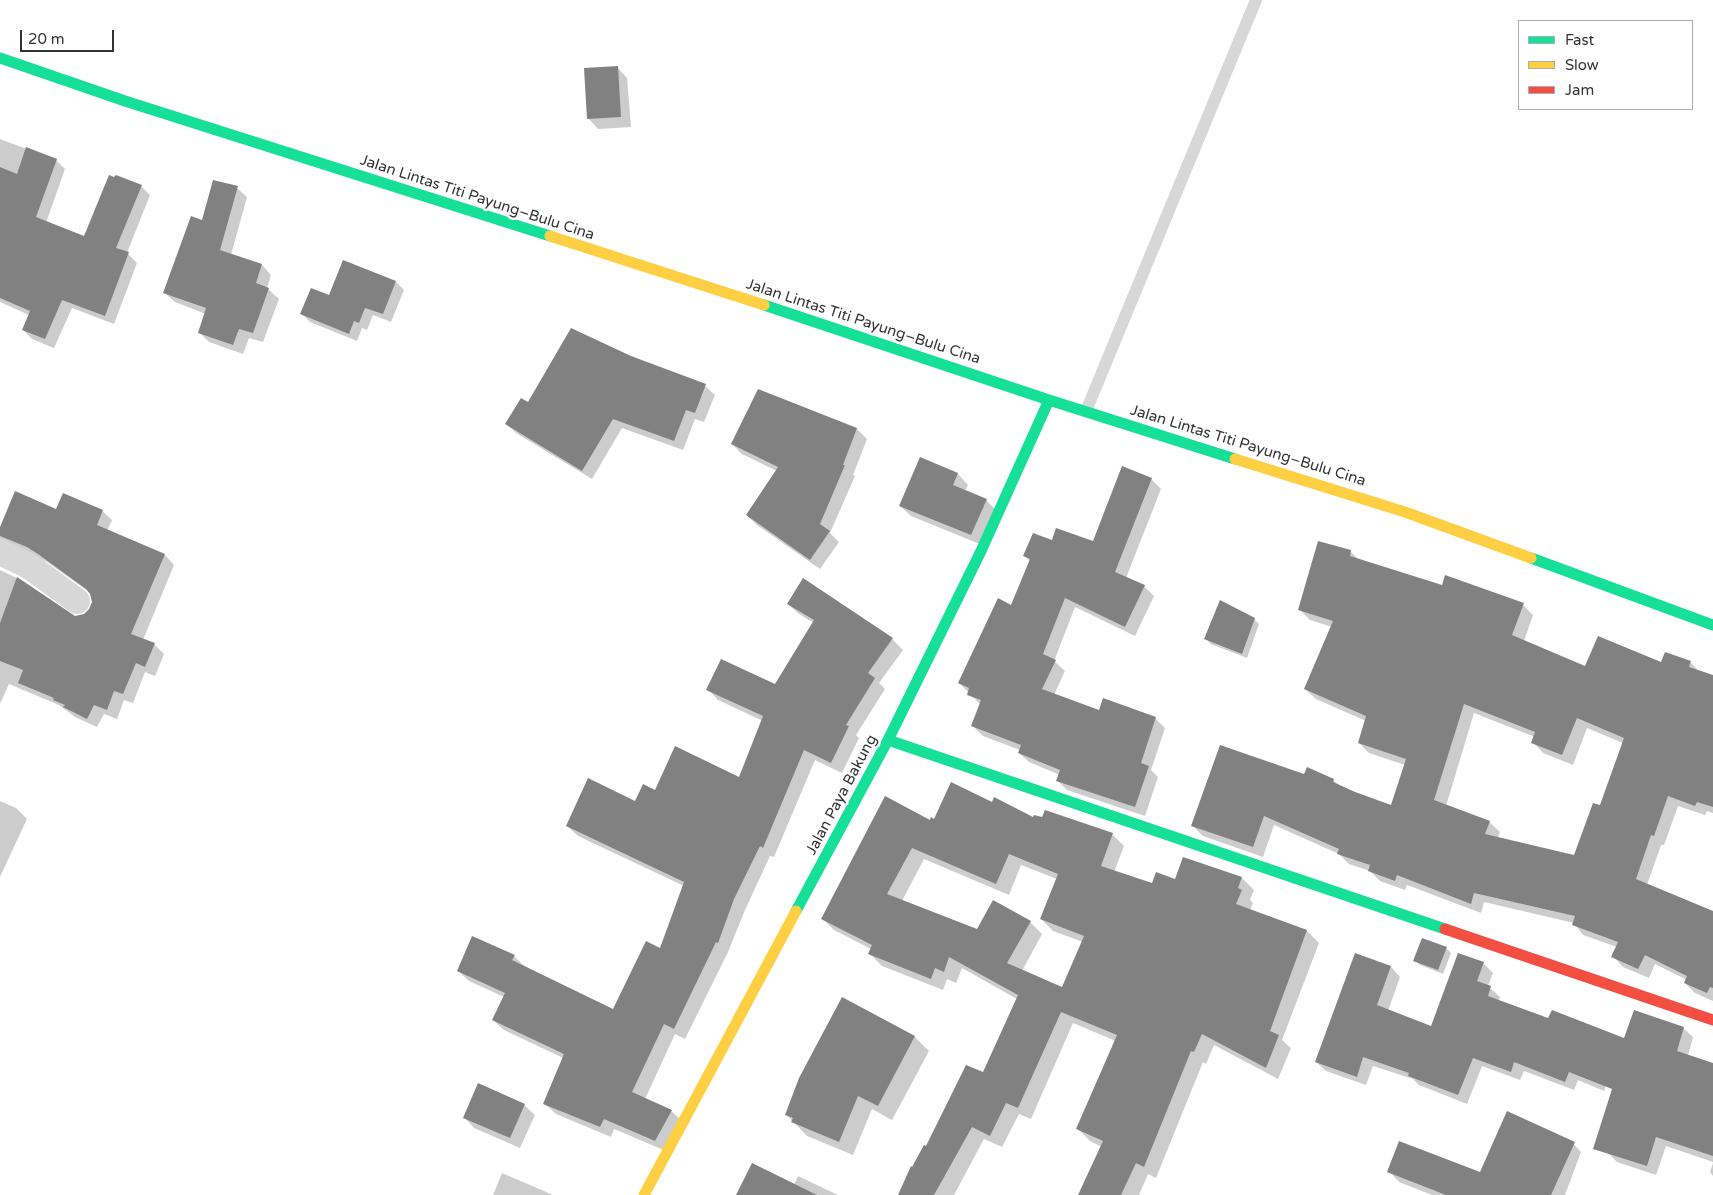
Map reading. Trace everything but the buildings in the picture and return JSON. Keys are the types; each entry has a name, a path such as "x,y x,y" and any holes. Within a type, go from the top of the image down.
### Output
{"main road":[{"name":"Jalan Lintas Titi Payung–Bulu Cina","path":"0,58 134,104 705,286 1049,400 1406,512 1713,625"},
{"name":"Jalan Paya Bakung","path":"644,1195 888,740 981,551 1049,400"},
{"path":"888,740 1054,805 1713,1020"}],"street":[{"path":"0,552 29,566 77,600"}],"lane":[{"path":"1086,411 1256,0"}],"traffic: fast":[{"path":"0,58 125,101 550,236"},
{"path":"764,305 1049,400 1235,459"},
{"path":"796,911 888,740 981,551 1049,400"},
{"path":"1531,558 1713,625"},
{"path":"888,740 1445,929"}],"traffic: slow":[{"path":"550,236 764,305"},
{"path":"1235,459 1405,512 1531,558"},
{"path":"644,1195 796,911"}],"traffic: jam":[{"path":"1445,929 1713,1020"}]}
